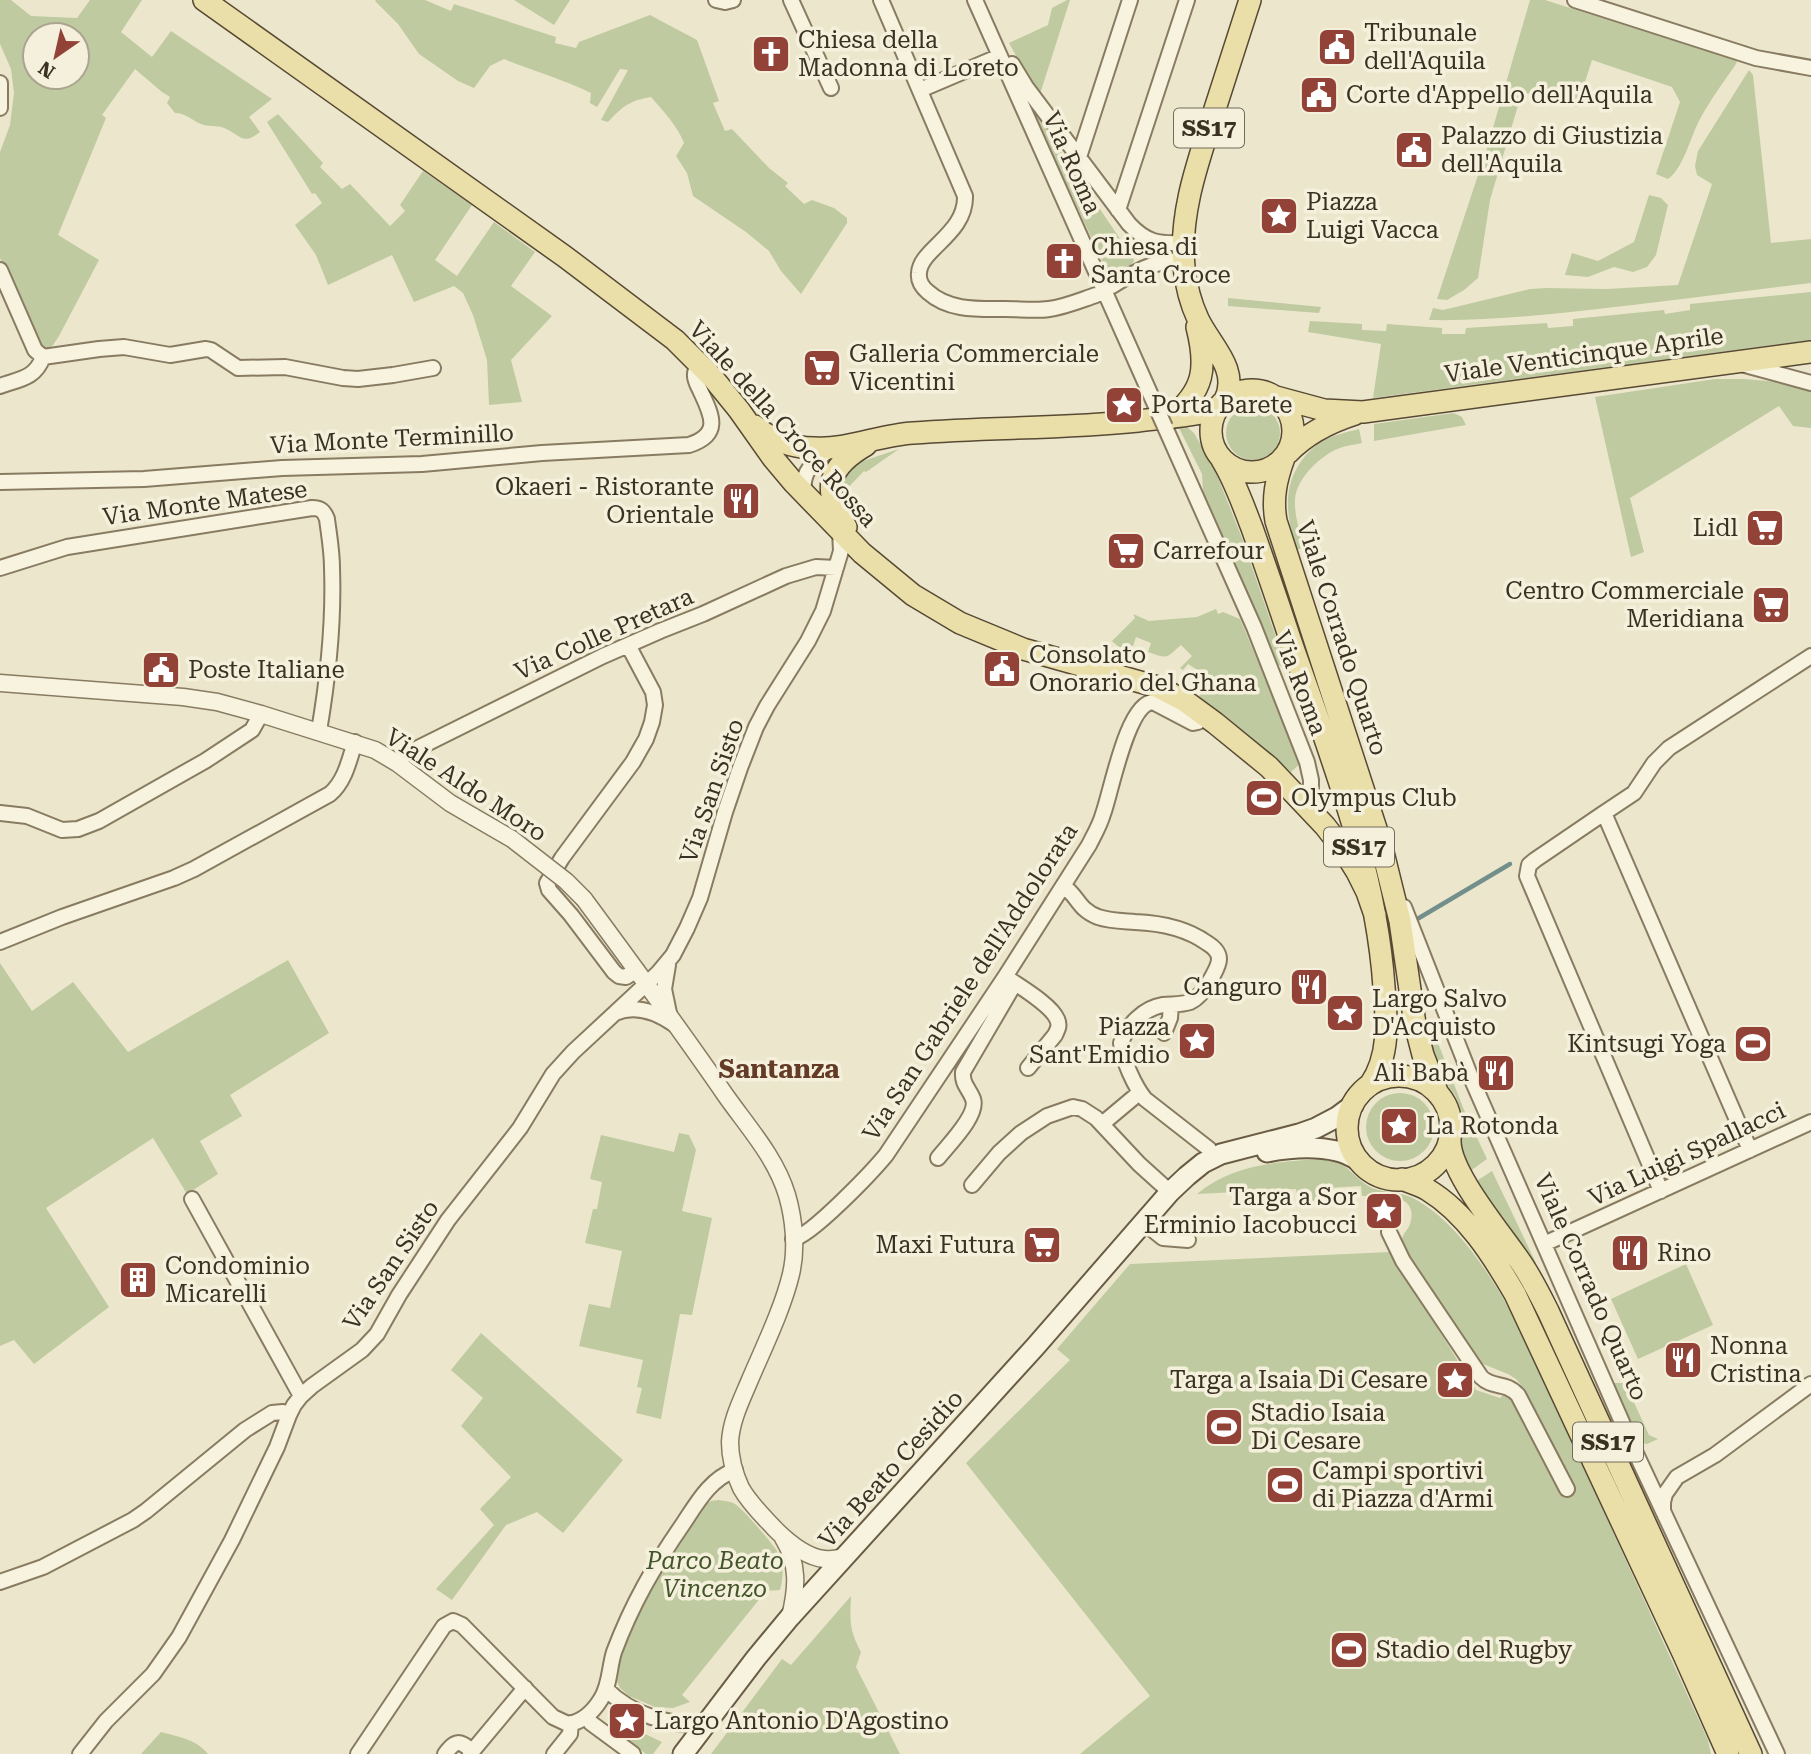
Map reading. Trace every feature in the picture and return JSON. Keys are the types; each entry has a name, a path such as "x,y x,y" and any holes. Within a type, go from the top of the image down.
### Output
{"main road":[{"name":"Viale della Croce Rossa","path":"204,0 659,326 701,365 805,495 864,554 913,595 965,625 1036,653 1152,685 1185,701 1205,715 1260,760 1328,830 1347,855 1365,887 1375,915"},
{"name":"SS17","path":"1221,405 1229,389 1230,378 1226,365 1201,326 1192,305 1183,252 1185,216 1250,0"},
{"path":"1164,418 1190,399 1202,375 1202,348 1192,305"},
{"name":"SS17","path":"1214,346 1247,379 1270,394"},
{"name":"Viale Venticinque Aprile","path":"1270,394 1324,410 1363,412 1811,352"},
{"path":"738,410 759,429 778,440 805,448 832,448 914,433 1087,426 1195,415 1221,405 1241,391 1252,390 1270,394 1286,407 1292,419 1293,440 1286,456 1267,470 1254,473 1240,471 1222,460 1213,445 1211,433 1212,421 1221,405"},
{"name":"Viale Venticinque Aprile","path":"1286,456 1315,431 1363,412"},
{"path":"864,554 836,511 832,482 837,469 847,458 881,438"},
{"name":"Viale Corrado Quarto","path":"1286,456 1273,495 1276,521 1381,844 1400,921 1415,1024 1438,1094"},
{"name":"Viale Corrado Quarto","path":"1222,460 1233,480 1260,550 1339,780 1362,856 1375,915 1384,979 1386,1035 1380,1064 1370,1085"},
{"path":"1370,1085 1385,1078 1403,1076 1425,1083 1438,1094"},
{"name":"SS17","path":"1353,1105 1359,1094 1370,1085"},
{"name":"SS17","path":"1438,1094 1449,1113 1450,1140"},
{"path":"1353,1105 1348,1118 1348,1134 1359,1160"},
{"name":"Via Beato Cesidio","path":"683,1754 790,1617 1035,1347 1170,1192 1194,1170 1214,1157 1312,1130 1353,1105"},
{"path":"1402,1179 1418,1176 1433,1167 1444,1155 1450,1140"},
{"name":"Viale Corrado Quarto","path":"1450,1140 1452,1157 1467,1185 1522,1265 1548,1311 1751,1754"},
{"name":"Via Beato Cesidio","path":"1143,1222 1200,1177 1221,1165 1240,1159 1270,1151 1321,1149 1340,1152 1359,1160"},
{"name":"SS17","path":"1359,1160 1381,1176 1402,1179 1425,1188 1440,1199 1457,1214 1488,1252 1515,1294 1728,1754"}],"street":[{"path":"716,0 733,0"},
{"path":"792,0 831,88"},
{"path":"881,0 965,201 956,225 920,269 919,277 924,289 950,305 977,309 1047,309 1096,295"},
{"name":"Via Roma","path":"975,0 1164,418 1254,627 1302,750 1311,780 1311,811"},
{"path":"1079,157 1129,0"},
{"path":"1118,210 1187,0"},
{"path":"1575,0 1756,58 1811,68"},
{"path":"920,90 1000,49 1004,52 1026,87 1138,233 1149,251 1141,268"},
{"path":"0,83 0,108"},
{"path":"1138,233 1148,240 1183,252"},
{"path":"1112,286 1141,268 1183,252"},
{"path":"0,270 35,350 43,358"},
{"path":"43,358 124,347 170,355 206,349 238,368 285,366 343,378 358,379 433,368"},
{"path":"0,386 31,375 43,358"},
{"path":"1730,362 1811,383"},
{"name":"Via Monte Terminillo","path":"0,482 144,479 282,468 422,464 541,453 689,446 703,438 710,430 712,422 695,378 695,371 701,365"},
{"path":"805,495 803,482 807,471 818,458 832,448"},
{"name":"Via Monte Matese","path":"0,568 76,545 319,508 327,519 333,603 319,731"},
{"name":"Via San Sisto","path":"80,1754 106,1721 153,1674 179,1637 232,1540 277,1447 289,1415 301,1396 362,1350 377,1334 448,1220 520,1128 554,1074 573,1052 648,984 670,959 700,898 740,768 756,727 817,625 826,603 842,548 840,531"},
{"path":"837,566 848,551 853,549 864,554"},
{"name":"Via Colle Pretara","path":"397,763 412,751 628,645 791,574 816,567 837,566"},
{"path":"628,645 653,692 655,705 652,722 633,762 562,858 547,885 614,972 626,977 637,970"},
{"path":"1661,1191 1527,876 1528,868 1535,860 1634,793 1654,763 1669,748 1811,656"},
{"name":"Viale Aldo Moro","path":"0,683 216,702 375,750 397,763 436,794 512,839 566,881 584,899 648,984 775,1167 787,1195 793,1239 793,1265 789,1282 741,1401 732,1427 730,1447 735,1470 747,1498 779,1533"},
{"name":"Via San Gabriele dell'Addolorata","path":"793,1239 802,1237 886,1156 1010,980 1089,845 1104,814 1123,746 1141,708 1147,702 1153,702 1191,723 1198,722 1205,715"},
{"path":"0,813 27,816 62,830 78,829 99,821 205,761 252,730 261,714"},
{"path":"0,942 174,878 330,794 340,785 355,743"},
{"path":"1604,813 1750,1150"},
{"name":"Viale Corrado Quarto","path":"1389,873 1472,1080 1544,1244 1644,1469 1777,1754"},
{"path":"1063,886 1080,906 1096,916 1178,929 1206,942 1219,956 1218,966 1197,998 1187,1003 1153,1007 1131,1026 1121,1043 1126,1065 1139,1093 1209,1149 1214,1157"},
{"name":"Via San Sisto","path":"670,959 664,989 666,1005 674,1021"},
{"path":"938,1158 970,1115 974,1103 963,1083 963,1072 1010,980 1050,1010 1059,1023 1058,1031 1028,1068"},
{"path":"1164,1032 1170,1018 1171,1005"},
{"path":"614,1013 629,1009 648,1011 674,1021"},
{"path":"1102,1124 1139,1093"},
{"path":"972,1185 1021,1133 1048,1116 1067,1108 1076,1108 1087,1112 1102,1124 1127,1152 1170,1192"},
{"name":"Via Luigi Spallacci","path":"1544,1244 1811,1122"},
{"path":"192,1199 301,1396"},
{"path":"1143,1222 1163,1238 1188,1240"},
{"path":"1389,1232 1403,1261 1480,1377 1489,1384 1509,1387 1518,1395 1567,1489"},
{"path":"1697,1465 1811,1376"},
{"path":"1663,1510 1664,1497 1677,1477 1726,1448 1811,1384"},
{"path":"0,1582 43,1567 133,1520 256,1423 271,1413 289,1415"},
{"path":"1644,1469 1659,1478 1677,1477"},
{"path":"358,1754 415,1667 450,1621 462,1625 553,1717 571,1723 587,1717 606,1689 614,1654 629,1616 657,1561 705,1493 722,1476 735,1470"},
{"path":"779,1533 814,1557 829,1560 845,1557"},
{"path":"779,1533 788,1547 796,1580 790,1617"},
{"path":"445,1754 457,1743 463,1744 471,1752 524,1688"},
{"path":"606,1689 643,1715 661,1721 704,1726"},
{"path":"587,1717 634,1754"},
{"path":"554,1754 570,1734 571,1723"}],"green space":[{"path":"0,0 11,0 31,16 77,18 90,0 142,0 121,32 152,57 171,31 272,99 249,117 260,132 245,139 224,128 204,125 175,113 167,103 170,97 135,69 102,115 106,118 58,235 99,260 59,336 48,350 37,342 0,258 0,152 10,125 14,93 11,69 0,44"},
{"path":"376,0 425,0 451,11 454,4 556,37 555,43 576,48 579,42 650,15 697,40 719,101 713,103 725,131 732,129 769,168 788,183 785,186 804,204 812,200 834,208 847,218 847,223 801,294 781,271 769,251 693,196 687,173 676,156 684,143 674,124 651,97 627,105 608,122 601,120 628,70 620,69 597,107 590,103 591,93 504,59 490,66 474,88 458,81 419,54 398,24"},
{"path":"514,0 570,0 554,25"},
{"path":"1070,0 1040,94 1009,43 1048,25 1052,8"},
{"path":"1530,0 1545,0 1737,61 1703,113 1678,168 1668,179 1656,174 1680,102 1672,87 1592,60 1577,107 1522,92 1490,200 1478,278 1447,300 1437,299 1488,145"},
{"path":"1749,70 1753,75 1771,243 1811,239 1811,283 1549,314 1429,320 1433,308 1443,310 1530,289 1678,285 1712,184 1697,175 1695,166 1698,151"},
{"path":"1031,107 1133,258 1130,267 1111,280"},
{"path":"278,114 323,163 320,167 342,189 350,184 390,226 405,211 400,205 423,171 472,205 435,260 457,276 494,222 535,252 511,286 552,316 511,360 522,402 489,405 487,360 473,315 463,293 454,286 414,302 392,255 328,285 316,255 295,225 322,203 315,193 312,194 267,122"},
{"path":"1649,195 1661,198 1668,205 1656,255 1647,267 1633,272 1614,267 1588,277 1565,275 1572,253 1598,261 1634,242"},
{"path":"1811,292 1811,340 1373,398 1381,344 1308,332 1310,321 1362,324 1362,330 1386,331 1387,324 1442,328 1442,334 1465,334 1466,328 1547,323 1548,328 1573,326 1573,319 1664,310 1665,314 1690,310 1690,304"},
{"path":"1228,298 1321,307 1319,313 1228,306"},
{"path":"1715,379 1779,382 1810,391 1811,428 1793,426 1779,406 1630,498 1644,552 1631,557 1595,397"},
{"path":"1258,406 1268,410 1276,418 1280,433 1276,448 1268,456 1248,460 1238,456 1230,448 1226,428 1230,418 1238,410"},
{"path":"1454,413 1462,417 1466,425 1374,441 1374,424"},
{"path":"1178,426 1187,427 1194,433 1215,470 1242,538 1285,663 1282,667 1277,664 1203,491 1202,474"},
{"path":"1359,429 1362,443 1328,454 1309,470 1300,484 1295,505 1304,547 1297,550 1288,504 1295,471 1307,454 1322,441"},
{"path":"899,449 864,471 841,495 840,482 851,467"},
{"path":"1216,609 1218,614 1223,612 1240,619 1290,737 1303,761 1291,772 1198,698 1210,678 1188,664 1183,670 1180,668 1192,656 1181,645 1163,657 1148,652 1151,643 1136,637 1133,646 1129,645 1123,660 1117,653 1121,649 1112,641 1135,618 1133,614 1149,621 1197,617"},
{"path":"288,960 329,1033 230,1095 242,1116 200,1141 218,1174 187,1194 153,1138 46,1208 109,1307 34,1364 14,1340 0,1346 0,963 32,1011 73,982 128,1052"},
{"path":"1438,1043 1464,1110 1487,1159 1469,1172 1461,1151 1462,1113 1431,1046"},
{"path":"1407,1093 1428,1108 1434,1120 1432,1140 1424,1151 1407,1161 1393,1161 1376,1151 1368,1140 1366,1120 1376,1103 1387,1095"},
{"path":"679,1133 689,1135 696,1150 682,1211 712,1218 692,1315 680,1314 661,1419 636,1413 642,1388 637,1387 643,1360 579,1346 589,1304 610,1308 622,1251 585,1243 593,1209 597,1209 602,1182 590,1179 601,1135 674,1152"},
{"name":"Campi sportivi di Piazza d'Armi","path":"1305,1160 1337,1163 1372,1188 1413,1198 1447,1223 1477,1258 1523,1335 1708,1740 1711,1754 1080,1754 1150,1696 966,1463 1070,1360 1057,1349 1130,1264 1390,1252 1476,1390 1500,1398 1504,1394 1516,1403 1571,1486 1524,1389 1508,1374 1478,1362 1401,1246 1411,1220 1408,1204 1386,1196 1362,1196 1361,1186 1329,1188 1329,1200 1298,1201 1296,1189 1197,1194 1221,1178 1248,1168"},
{"path":"1492,1171 1536,1263 1535,1265 1475,1182"},
{"path":"1686,1264 1713,1325 1638,1359 1611,1299"},
{"path":"481,1333 623,1460 563,1533 537,1512 506,1525 452,1600 436,1589 494,1525 480,1509 511,1477 461,1426 483,1398 451,1370"},
{"path":"1613,1383 1625,1383 1649,1435 1658,1439 1647,1444 1640,1442"},
{"name":"Parco Beato Vincenzo","path":"718,1500 731,1502 739,1507 777,1551 783,1569 780,1590 766,1591 682,1695 690,1702 673,1708 655,1707 629,1696 620,1688 615,1677 618,1656 649,1587 703,1506"},
{"path":"851,1596 851,1625 861,1652 856,1667 900,1754 711,1754 782,1659 791,1665"},
{"path":"619,1724 662,1742 653,1754 646,1754 617,1732"},
{"path":"161,1732 193,1742 208,1754 141,1754"}],"waterway":[{"path":"1419,918 1510,864"}],"place":[{"name":"Tribunale dell'Aquila","path":"1337,47"},
{"name":"Chiesa della Madonna di Loreto","path":"771,54"},
{"name":"Corte d'Appello dell'Aquila","path":"1319,95"},
{"name":"Palazzo di Giustizia dell'Aquila","path":"1414,150"},
{"name":"Piazza Luigi Vacca","path":"1279,216"},
{"name":"Chiesa di Santa Croce","path":"1064,261"},
{"name":"Galleria Commerciale Vicentini","path":"822,368"},
{"name":"Porta Barete","path":"1124,405"},
{"name":"Okaeri - Ristorante Orientale","path":"741,501"},
{"name":"Lidl","path":"1765,528"},
{"name":"Carrefour","path":"1126,551"},
{"name":"Centro Commerciale Meridiana","path":"1771,605"},
{"name":"Consolato Onorario del Ghana","path":"1002,669"},
{"name":"Poste Italiane","path":"161,670"},
{"name":"Olympus Club","path":"1264,798"},
{"name":"Canguro","path":"1309,987"},
{"name":"Largo Salvo D'Acquisto","path":"1345,1013"},
{"name":"Piazza Sant'Emidio","path":"1197,1041"},
{"name":"Kintsugi Yoga","path":"1753,1044"},
{"name":"Ali Babà","path":"1496,1073"},
{"name":"La Rotonda","path":"1399,1126"},
{"name":"Targa a Sor Erminio Iacobucci","path":"1384,1211"},
{"name":"Maxi Futura","path":"1042,1245"},
{"name":"Rino","path":"1630,1253"},
{"name":"Condominio Micarelli","path":"138,1280"},
{"name":"Nonna Cristina","path":"1683,1360"},
{"name":"Targa a Isaia Di Cesare","path":"1455,1380"},
{"name":"Stadio Isaia Di Cesare","path":"1224,1427"},
{"name":"Campi sportivi di Piazza d'Armi","path":"1285,1485"},
{"name":"Stadio del Rugby","path":"1349,1650"},
{"name":"Largo Antonio D'Agostino","path":"627,1721"}],"district":[{"name":"Santanza","path":"779,1069"}]}
